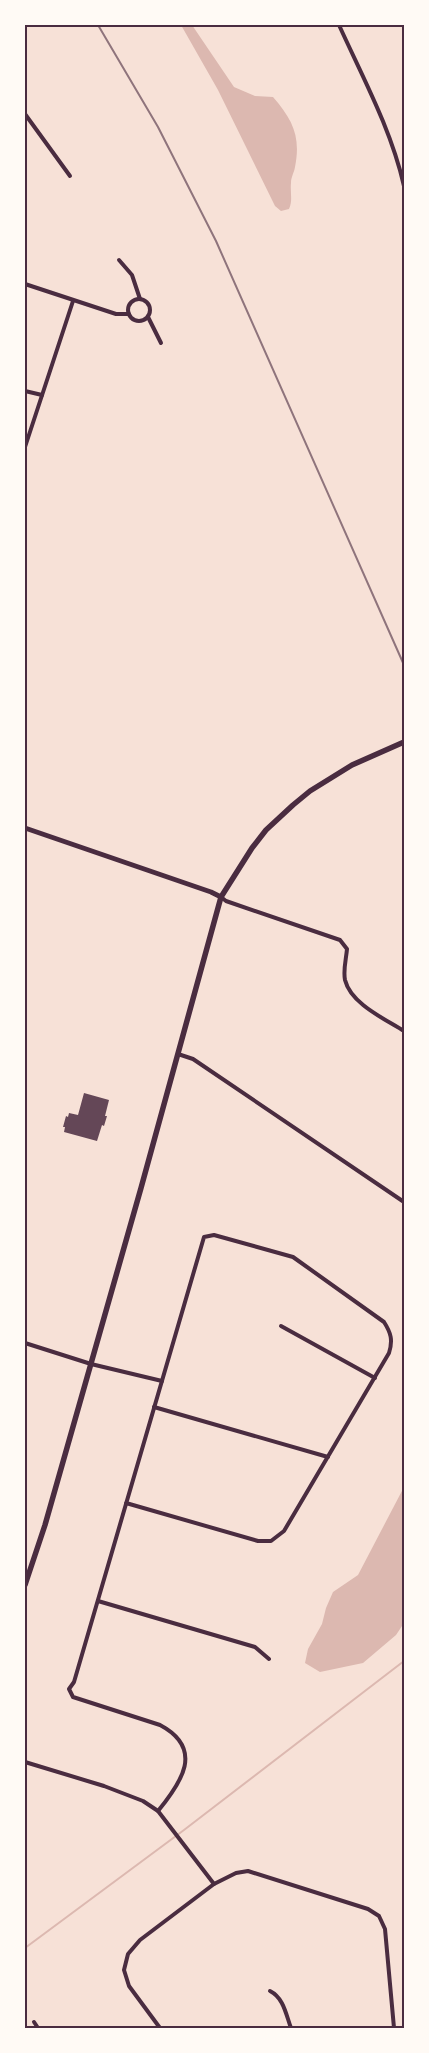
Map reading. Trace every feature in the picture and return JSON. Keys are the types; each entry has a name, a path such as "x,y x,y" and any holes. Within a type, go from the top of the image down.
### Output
{"main road":[{"path":"25,1585 45,1525 91,1364 221,897 252,848 266,830 293,804 352,765 404,742"}],"street":[{"path":"339,25 389,134 404,186"},
{"path":"25,114 70,176"},
{"path":"119,260 132,275 140,299 147,302 150,306 148,317 161,342"},
{"path":"25,284 116,314 129,314"},
{"path":"140,299 130,304 129,314 134,320 140,321 148,317"},
{"path":"25,447 73,301"},
{"path":"25,391 42,395"},
{"path":"25,828 127,862 211,892 226,901 340,940 347,949 344,970 345,980 352,994 404,1031"},
{"path":"178,1054 193,1059 404,1202"},
{"path":"126,1503 258,1541 271,1541 284,1531 389,1353 392,1342 390,1331 384,1322 293,1257 214,1235 204,1237 154,1407 126,1503 98,1601 74,1682 69,1689 73,1698 160,1725 170,1730 178,1740 184,1753 185,1771 179,1785 158,1811"},
{"path":"281,1326 375,1378"},
{"path":"25,1343 91,1364 162,1381"},
{"path":"154,1407 328,1457"},
{"path":"98,1601 255,1647 269,1659"},
{"path":"25,1762 129,1795 158,1811 214,1884"},
{"path":"160,2028 129,1986 124,1970 128,1954 140,1940 214,1884 236,1873 248,1872 375,1913 381,1919 385,1929 394,2028"},
{"path":"270,1991 278,1996 281,2001 291,2028"},
{"path":"34,2022 38,2028"}],"shaded area":[{"path":"181,25 192,25 234,87 255,96 273,97 286,113 294,129 297,147 297,156 291,181 289,209 281,211 275,206 218,90"},
{"path":"404,1487 402,1557 404,1559 404,1623 396,1635 363,1663 320,1672 305,1663 308,1649 322,1624 333,1592 358,1575"}],"building":[{"path":"84,1093 109,1100 105,1116 107,1116 97,1141 64,1132 65,1127 63,1127 66,1116 68,1117 69,1113 78,1115"}],"waterway":[{"path":"25,1948 184,1830 404,1661"}],"railway":[{"path":"98,25 158,127 216,241 404,665"}]}
